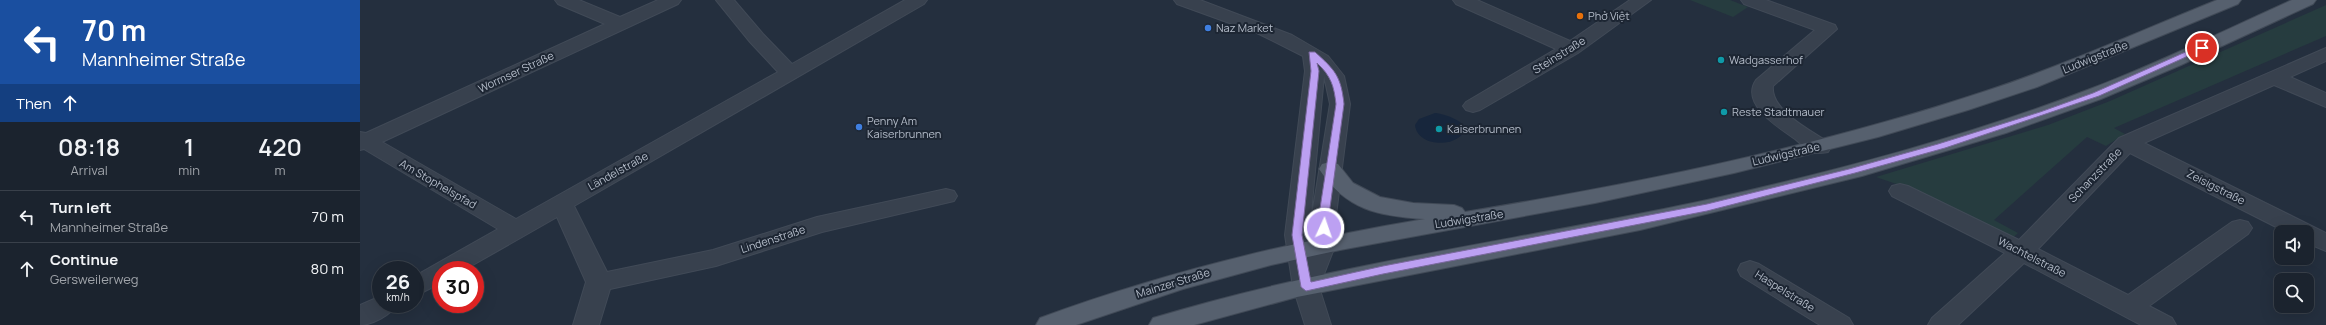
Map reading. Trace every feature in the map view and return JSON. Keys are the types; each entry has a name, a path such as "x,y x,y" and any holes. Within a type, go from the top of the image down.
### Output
{"main road":[{"name":"Ludwigstraße","path":"1311,248 1599,196 1820,147 1950,109 2050,75 2232,0"},
{"path":"1162,325 1215,308 1383,270 1707,207 1941,146 2096,95 2307,0"},
{"path":"1330,169 1346,189 1367,201 1409,210 1491,216"},
{"name":"Mainzer Straße","path":"1049,325 1082,312 1195,276 1311,248"}],"street":[{"path":"564,0 620,24"},
{"name":"Wormser Straße","path":"362,141 672,0"},
{"path":"725,0 752,36 771,56 792,73"},
{"name":"Ländelstraße","path":"461,261 918,0"},
{"path":"1183,0 1297,43 1331,71 1338,90 1340,104 1324,215 1311,248 1306,287 1318,325"},
{"path":"1462,0 1571,49"},
{"name":"Steinstraße","path":"1473,106 1571,49 1642,0"},
{"path":"1750,0 1828,29 1763,84 1762,90 1764,100 1774,112 1820,147"},
{"path":"1311,248 1297,235 1315,71 1312,54"},
{"name":"Schanzstraße","path":"1940,325 2022,251 2127,143 2326,54"},
{"path":"2273,78 2326,101"},
{"name":"Am Stophelspfad","path":"362,141 516,229"},
{"name":"Zeisigstraße","path":"2127,143 2290,225"},
{"name":"Wachtelstraße","path":"1900,191 2022,251 2163,325"},
{"name":"Lindenstraße","path":"599,282 716,258 817,225 946,196"},
{"path":"560,203 572,223 599,282 586,325"},
{"path":"2129,307 2240,228"},
{"name":"Zeisigstraße","path":"2314,237 2326,243"},
{"name":"Haspelstraße","path":"1750,270 1840,325"},
{"path":"360,317 372,310"}],"green space":[{"path":"1690,0 1730,0 1748,7 1733,17"},
{"path":"2326,5 2326,36 2114,128 2125,134 2106,146 2087,137 1994,220 2018,233 2008,242 1905,187 1876,177 2048,125 2110,101"}],"water":[{"name":"Kaiserbrunnen","path":"1435,113 1458,121 1465,129 1463,133 1453,141 1439,143 1426,140 1417,131 1415,125 1419,119"}],"place":[{"name":"Phở Việt","path":"1580,16"},
{"name":"Naz Market","path":"1208,28"},
{"name":"Wadgasserhof","path":"1721,60"},
{"name":"Reste Stadtmauer","path":"1724,112"},
{"name":"Penny Am Kaiserbrunnen","path":"859,127"},
{"name":"Kaiserbrunnen","path":"1439,129"}],"route":[{"path":"1324,228 1324,215 1340,104 1338,90 1331,71 1312,54 1315,71 1297,235 1306,287 1383,270 1565,236 1707,207 1852,171 2016,123 2096,95 2202,48"}]}
